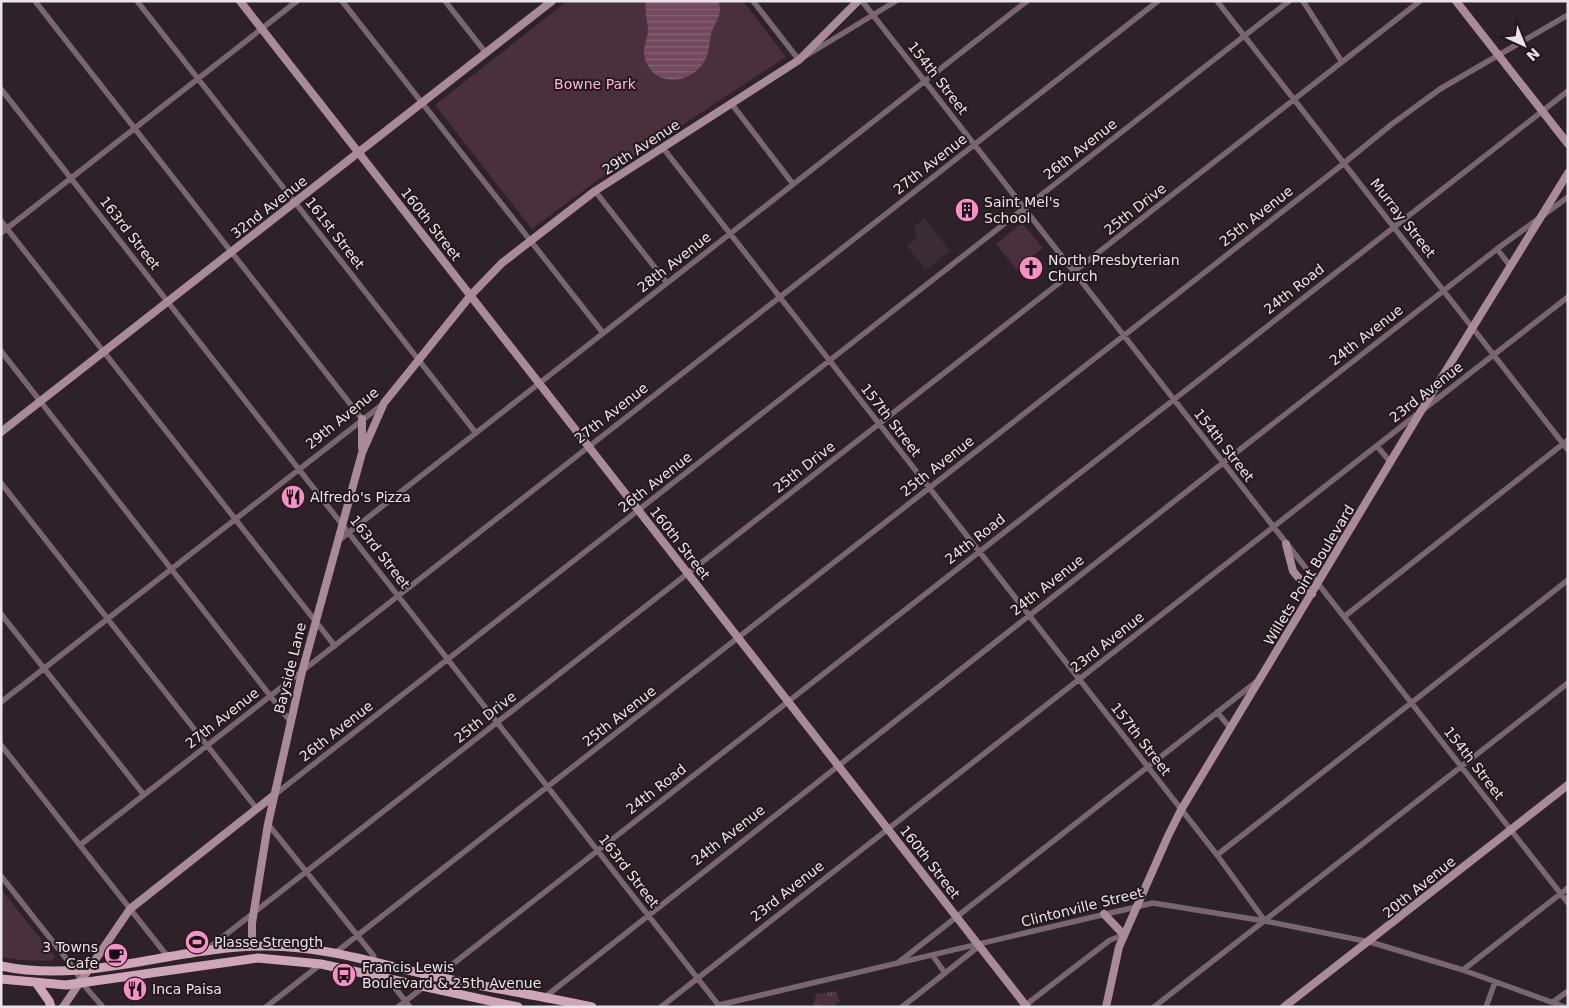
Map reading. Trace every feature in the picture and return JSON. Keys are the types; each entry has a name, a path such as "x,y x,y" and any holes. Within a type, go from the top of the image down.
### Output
{"main road":[{"path":"1,966 26,971 76,971 252,946 306,949 592,1007"},
{"path":"1,979 37,984 66,985 258,958 321,964 518,1007"},
{"path":"37,984 51,1007"}],"street":[{"path":"35,1 362,419 362,453"},
{"name":"161st Street","path":"137,1 476,433"},
{"name":"160th Street","path":"240,1 980,945 1025,1006"},
{"path":"1,233 297,1"},
{"path":"342,1 603,333"},
{"path":"445,1 486,53"},
{"path":"753,1 799,60 896,1"},
{"name":"29th Avenue","path":"1,702 384,403 471,295 502,263 530,240 595,192 799,60 858,1"},
{"name":"154th Street","path":"862,1 1272,527 1568,902"},
{"name":"28th Avenue","path":"337,542 1027,1"},
{"name":"27th Avenue","path":"80,845 1158,1"},
{"name":"Murray Street","path":"1218,1 1494,355 1565,442 1568,450"},
{"name":"26th Avenue","path":"63,1007 130,909 1290,1"},
{"path":"1303,1 1342,62"},
{"name":"25th Drive","path":"203,952 307,873 1420,1"},
{"path":"1456,1 1568,144"},
{"name":"32nd Avenue","path":"1,432 549,2"},
{"name":"25th Avenue","path":"334,954 1392,124 1440,90 1568,15"},
{"name":"163rd Street","path":"1,89 719,1006"},
{"name":"24th Road","path":"398,1007 1568,91"},
{"path":"731,103 793,184"},
{"name":"157th Street","path":"663,148 1148,767 1264,921"},
{"name":"Willets Point Boulevard","path":"1106,1007 1119,947 1181,810 1421,411 1568,173"},
{"path":"595,192 667,283"},
{"name":"24th Avenue","path":"545,997 647,914 1444,290 1568,197"},
{"path":"1,220 334,646"},
{"path":"1497,249 1511,267"},
{"name":"23rd Avenue","path":"661,1007 1568,297"},
{"path":"1,351 290,720"},
{"name":"Bayside Lane","path":"252,946 253,915 268,824 290,720 362,453 384,403"},
{"path":"1344,616 1565,442"},
{"path":"1377,446 1391,462"},
{"path":"1,482 257,809"},
{"path":"1286,544 1293,571 1312,594"},
{"path":"1216,855 1568,580"},
{"path":"1,614 144,795"},
{"path":"897,964 1262,678"},
{"path":"1154,1007 1568,683"},
{"path":"1217,712 1231,729"},
{"path":"1,745 168,957"},
{"name":"20th Avenue","path":"1284,1007 1370,942 1568,785"},
{"path":"268,824 357,935 376,963"},
{"path":"1,876 76,971 81,982 103,1007"},
{"path":"1463,970 1568,888"},
{"name":"Clintonville Street","path":"719,1006 1153,903 1264,921 1370,942 1463,970 1565,1007"},
{"path":"1025,1006 1110,940 1124,935 1104,914"},
{"path":"902,1007 980,945"},
{"path":"933,956 944,973"},
{"path":"266,1007 321,964"},
{"path":"387,978 410,1007"},
{"path":"1486,1007 1495,982"},
{"path":"1553,1002 1568,991"}],"shaded area":[{"path":"646,1 718,1 720,10 711,34 708,54 699,68 692,74 674,80 665,79 656,75 650,69 644,55 648,32 645,9"},
{"path":"924,218 950,251 926,270 908,247 908,244 917,237 914,227"}],"green space":[{"name":"Bowne Park","path":"567,1 743,1 786,57 595,182 532,229 435,105"},
{"path":"1022,223 1043,248 1016,269 996,244"},
{"path":"1,889 55,957 51,961 1,957"},
{"path":"836,991 840,1001 833,1007 813,1007 816,994"}],"place":[{"name":"Saint Mel's School","path":"967,210"},
{"name":"North Presbyterian Church","path":"1031,268"},
{"name":"Alfredo's Pizza","path":"293,497"},
{"name":"Plasse Strength","path":"197,942"},
{"name":"3 Towns Cafe","path":"116,955"},
{"name":"Francis Lewis Boulevard & 25th Avenue","path":"344,975"},
{"name":"Inca Paisa","path":"135,989"}]}
